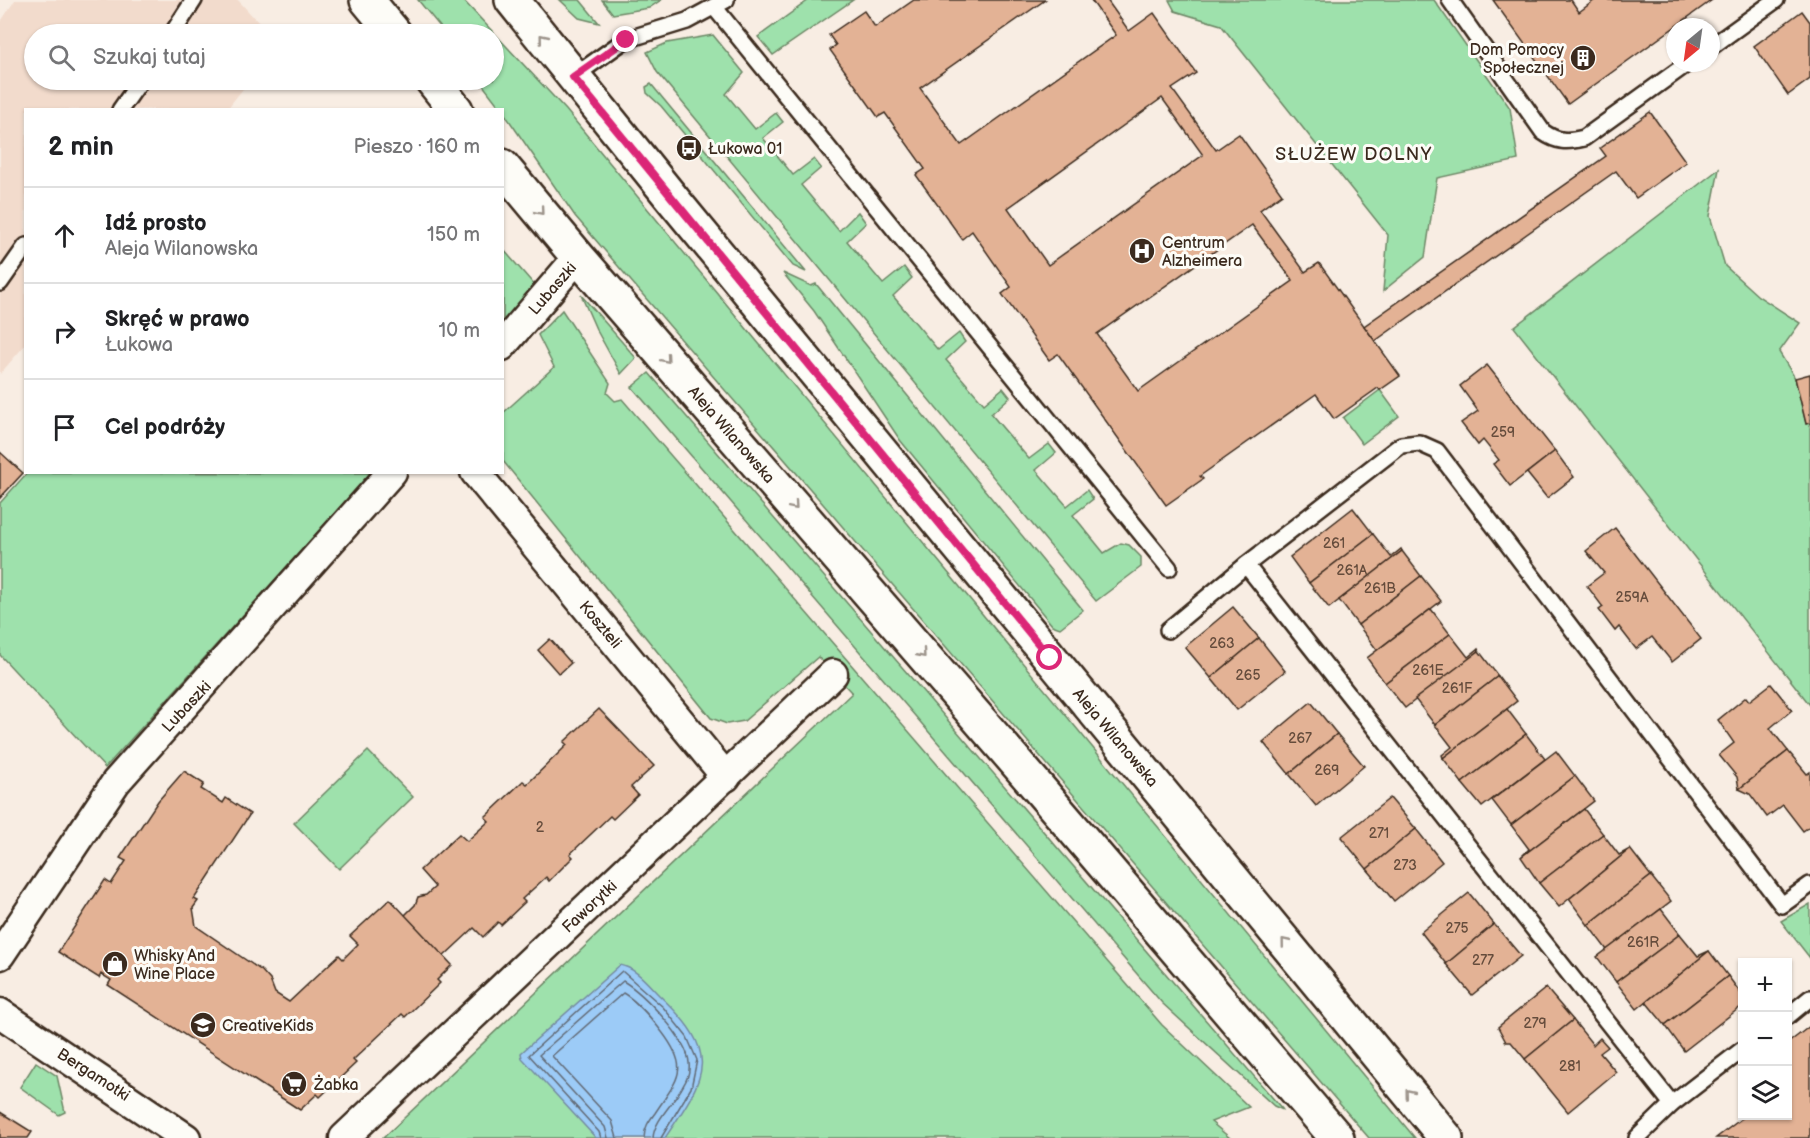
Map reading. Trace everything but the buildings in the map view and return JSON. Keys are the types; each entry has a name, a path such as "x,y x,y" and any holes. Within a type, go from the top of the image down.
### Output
{"main road":[{"path":"367,0 387,24"},
{"name":"Aleja Wilanowska","path":"512,0 1446,1138"},
{"path":"440,90 454,108"},
{"name":"Aleja Wilanowska","path":"504,168 1337,1138"}],"street":[{"name":"Lubaszki","path":"504,344 578,257"},
{"name":"Lubaszki","path":"0,955 116,782 390,474"},
{"name":"Koszteli","path":"477,474 726,777"},
{"name":"Faworytki","path":"344,1138 833,674"},
{"name":"Bergamotki","path":"0,1013 186,1138"}],"lane":[{"path":"177,0 192,4 179,24"},
{"path":"1450,0 1543,132 1554,140 1570,141 1584,138 1676,72"},
{"path":"1720,40 1776,0"},
{"path":"573,77 626,40 687,21 721,4 1169,568"},
{"path":"121,108 134,90"},
{"path":"0,283 24,249"},
{"path":"1168,630 1246,565 1401,445 1419,443 1437,451 1782,905 1810,885"},
{"path":"1246,565 1672,1104"},
{"path":"1792,1013 1810,999"},
{"path":"1637,1138 1672,1104 1738,1054"}],"shaded area":[{"path":"15,0 238,0 260,24 24,24 24,90 242,90 228,108 24,108 24,346 0,374 0,23"}],"green space":[{"path":"418,0 463,0 485,24 438,24"},
{"path":"560,0 580,0 599,23 579,18"},
{"path":"602,0 661,0 649,8 613,14"},
{"path":"809,0 853,0 773,55 758,37"},
{"path":"1169,0 1434,0 1510,108 1518,160 1437,178 1425,257 1383,291 1388,235 1221,25 1175,11"},
{"path":"713,35 744,73 726,94 755,129 776,113 783,122 763,138 793,175 814,159 821,168 801,185 839,231 858,212 866,223 847,241 883,284 904,267 912,278 893,296 938,350 959,333 965,342 946,360 984,404 1003,388 1010,397 991,414 1029,459 1049,444 1056,453 1036,470 1067,506 1087,490 1093,499 1073,515 1104,553 1121,543 1129,545 1141,557 1141,567 1096,601 657,72 647,52 667,43"},
{"path":"504,44 566,110 1415,1138 1369,1138 575,216 504,113 504,108 500,108 487,90 504,90"},
{"path":"651,84 806,272 793,266 661,106 647,93 646,87"},
{"path":"1719,169 1710,216 1725,266 1758,296 1800,323 1779,352 1795,378 1806,423 1810,423 1810,705 1514,327"},
{"path":"504,250 537,288 504,326"},
{"path":"783,273 811,286 816,284 1083,610 1060,628 1052,625 900,440 814,311"},
{"path":"581,295 636,358 621,374 596,329"},
{"path":"562,310 610,383 607,393 615,401 622,399 1162,1025 1249,1107 1211,1122 1230,1138 383,1138 852,693 818,657 744,721 727,724 711,718 504,462 504,412 554,367 538,335"},
{"path":"649,373 1283,1110 1274,1106 1162,1003 632,387"},
{"path":"1380,390 1399,416 1362,444 1343,418"},
{"path":"26,474 370,474 105,768 0,655 0,503"},
{"path":"368,751 413,797 339,869 294,823"},
{"path":"1810,904 1810,958 1781,921"},
{"path":"36,1062 57,1076 65,1112 59,1115 20,1087"}],"water":[{"path":"620,965 631,969 641,977 679,1016 692,1033 700,1050 701,1065 698,1081 691,1097 665,1138 596,1138 522,1058 521,1053"}],"place":[{"name":"Dom Pomocy Społecznej","path":"1583,58"},
{"name":"Łukowa 01","path":"689,148"},
{"name":"Centrum Alzheimera","path":"1142,251"},
{"name":"Whisky And Wine Place","path":"115,964"},
{"name":"CreativeKids","path":"203,1025"},
{"name":"Żabka","path":"294,1084"}],"district":[{"name":"SŁUŻEW DOLNY","path":"1354,154"}],"route":[{"path":"626,40 573,77 1050,658"}]}
